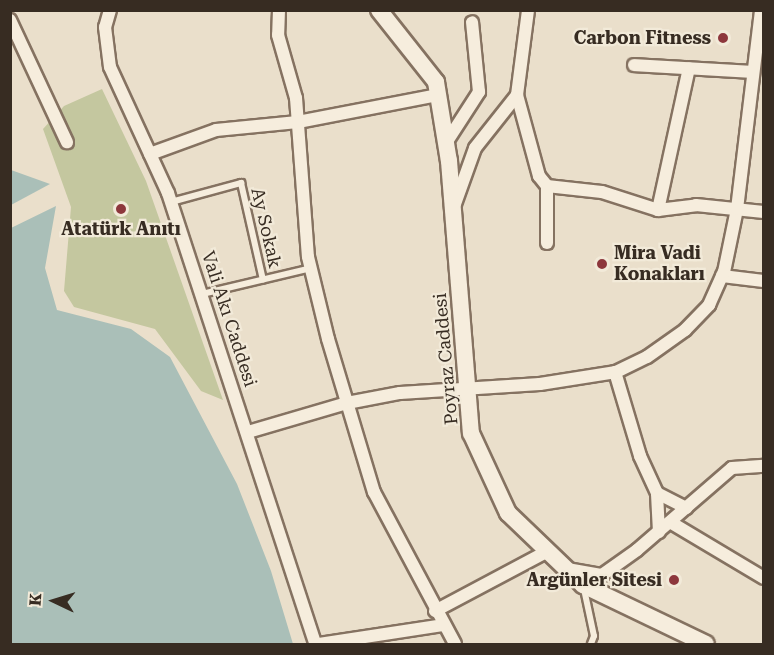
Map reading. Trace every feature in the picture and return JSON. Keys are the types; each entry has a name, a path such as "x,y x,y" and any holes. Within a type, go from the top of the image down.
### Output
{"street":[{"name":"Vali Akı Caddesi","path":"110,10 105,27 110,67 171,202 317,645"},
{"path":"279,10 278,35 296,98 311,268 347,403 374,492 455,645"},
{"name":"Poyraz Caddesi","path":"379,10 436,82 453,207 471,433 508,513 546,552 583,585 706,645"},
{"path":"528,10 517,94 539,176 547,186 547,243"},
{"path":"248,432 347,403 400,393 540,384 615,372 647,357 685,330 709,305 722,276 737,209 761,10"},
{"path":"10,20 67,142"},
{"path":"446,143 479,92 472,22"},
{"path":"634,65 753,72"},
{"path":"658,210 689,68"},
{"path":"453,207 475,148 517,94"},
{"path":"150,154 216,130 298,122 438,95"},
{"path":"749,111 764,111"},
{"path":"547,186 602,192 658,210 696,205 764,212"},
{"path":"722,276 764,281"},
{"path":"615,372 640,456 657,493 659,532"},
{"path":"565,569 602,575 659,532 732,468 764,466"},
{"path":"657,493 686,508"},
{"path":"670,522 764,578"},
{"path":"435,611 546,552"},
{"path":"317,645 444,625"}],"lane":[{"name":"Ay Sokak","path":"171,202 242,183 263,280"},
{"path":"202,294 311,268"},
{"path":"583,585 594,636 591,645"}],"green space":[{"path":"102,89 146,181 223,400 201,391 155,329 74,307 64,291 71,207 43,129 64,106"}],"water":[{"path":"11,170 50,184 11,205"},
{"path":"56,206 45,268 57,310 131,329 170,357 237,484 271,571 293,644 11,644 11,228"}],"place":[{"name":"Carbon Fitness","path":"723,38"},
{"name":"Atatürk Anıtı","path":"121,209"},
{"name":"Mira Vadi Konakları","path":"602,264"},
{"name":"Argünler Sitesi","path":"674,580"}]}
